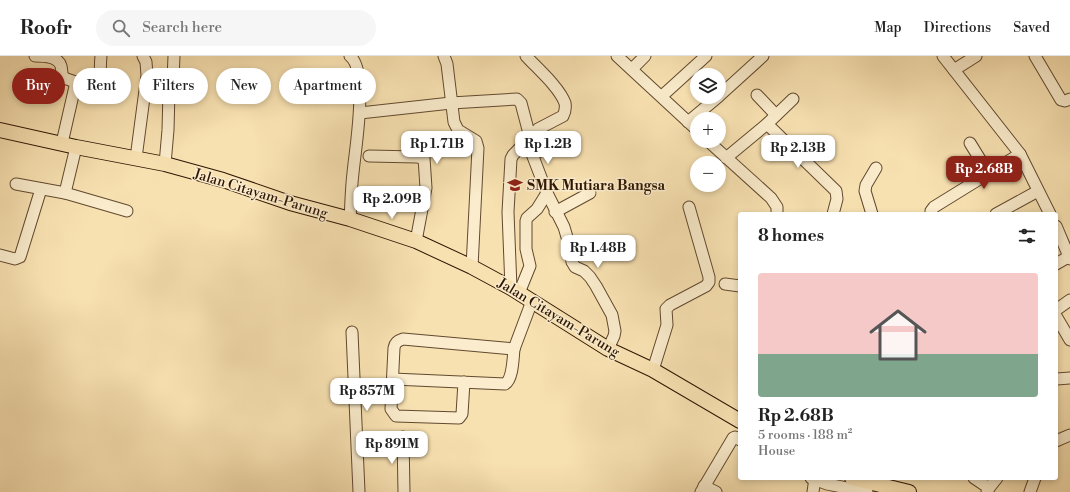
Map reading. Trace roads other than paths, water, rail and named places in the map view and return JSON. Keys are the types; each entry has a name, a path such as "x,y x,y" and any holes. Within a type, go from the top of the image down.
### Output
{"main road":[{"name":"Jalan Citayam-Parung","path":"0,130 76,147 164,164 223,180 290,204 350,219 416,241 472,267 532,301 608,349 653,370 738,420"},
{"path":"860,480 909,492"}],"street":[{"path":"35,56 52,57 58,60 63,77 73,81"},
{"path":"100,56 100,68"},
{"path":"136,158 147,75 146,62 143,56"},
{"path":"164,164 168,130 169,91 173,80 174,56"},
{"path":"350,56 354,60 358,70 360,113 352,182 350,219"},
{"path":"444,56 447,64 454,122 458,130 476,141 478,148 472,267"},
{"path":"515,291 508,212 511,159 530,136 538,129 563,116 566,111 564,103 556,90 526,56"},
{"path":"617,56 662,96 688,122 709,104"},
{"path":"632,69 645,56"},
{"path":"700,68 706,56"},
{"path":"726,90 763,56"},
{"path":"944,56 1020,154 1049,212"},
{"path":"954,70 976,56"},
{"path":"1036,56 1061,100 1064,101 1070,99"},
{"path":"662,96 690,77"},
{"path":"62,143 73,95"},
{"path":"757,95 776,114"},
{"path":"360,113 517,98 521,103 530,136 532,154 555,212 564,227 572,262 575,267 584,271 593,281 612,314 615,331 608,349"},
{"path":"777,212 777,207 771,198 726,158 767,124 793,99"},
{"path":"767,124 833,188 837,195 833,212"},
{"path":"532,154 562,143"},
{"path":"970,143 989,174"},
{"path":"65,193 76,147"},
{"path":"715,148 724,156"},
{"path":"931,212 934,207 1020,154"},
{"path":"369,156 424,158 426,188 416,241"},
{"path":"871,212 865,191 866,185 876,168"},
{"path":"16,184 65,193 127,211"},
{"path":"0,255 15,259 20,257 41,189"},
{"path":"1000,212 1038,191"},
{"path":"515,291 530,266 526,249 527,218 537,209 547,193"},
{"path":"555,212 590,193"},
{"path":"653,370 667,325 666,308 706,286 709,282 709,277 689,208"},
{"path":"1058,231 1070,258 1058,263"},
{"path":"725,284 738,286"},
{"path":"1058,309 1070,300"},
{"path":"393,379 501,385 508,383 514,349 532,301"},
{"path":"1058,319 1070,340"},
{"path":"352,332 359,492"},
{"path":"464,382 462,414 459,418 399,416 394,414 391,409 395,344 400,340 514,349"},
{"path":"1058,379 1070,378"},
{"path":"1058,440 1070,435"},
{"path":"403,437 404,492"},
{"path":"716,492 702,489 732,438 736,437 738,438"},
{"path":"813,492 814,480"},
{"path":"818,480 866,492"},
{"path":"976,480 988,490 996,480"},
{"path":"1030,492 1034,480"}],"place":[{"name":"SMK Mutiara Bangsa","path":"515,185"}]}
